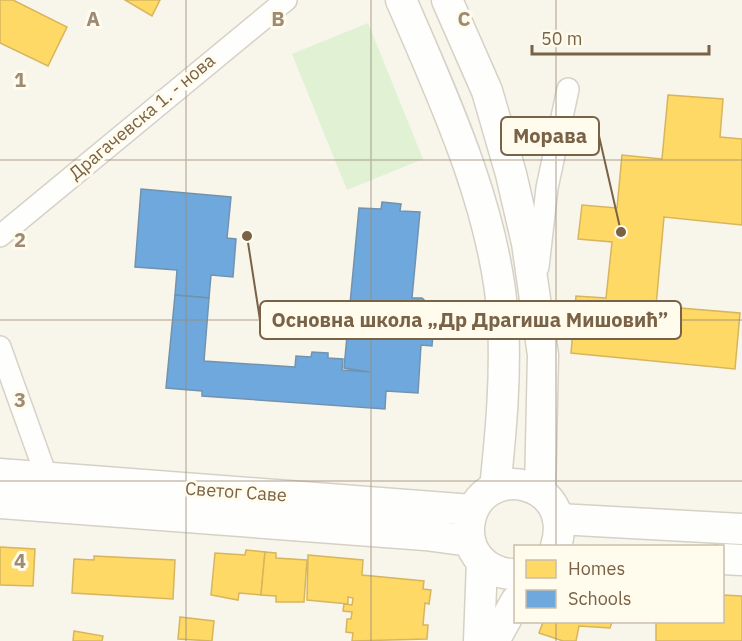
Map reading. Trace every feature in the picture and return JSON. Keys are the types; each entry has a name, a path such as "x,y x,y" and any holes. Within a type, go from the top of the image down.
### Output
{"main road":[{"path":"401,0 462,147 492,246 502,319 503,366 495,488"},
{"path":"447,0 487,91 511,174 535,288 543,355 540,491"},
{"name":"Светог Саве","path":"0,474 472,510"},
{"path":"479,641 476,552 468,527 472,510 479,500 495,488 519,484 540,491 555,508 557,533 742,529"},
{"name":"Светог Саве","path":"0,503 425,535 476,552 494,570 514,574"},
{"path":"724,559 742,560"},
{"path":"494,641 514,605"}],"street":[{"name":"Драгачевска 1. - нова","path":"0,236 286,0"},
{"path":"535,288 548,188 568,89"},
{"path":"0,347 47,477"}],"green space":[{"path":"368,23 423,159 347,190 292,54"}],"building: Homes":[{"path":"0,0 13,0 67,27 48,66 0,43"},
{"path":"125,0 160,0 152,16"},
{"path":"668,95 723,99 720,137 742,139 742,225 664,217 656,306 740,313 735,369 571,353 576,296 606,298 612,242 578,239 582,205 617,208 622,155 662,159"},
{"path":"0,547 35,549 33,586 0,585"},
{"path":"246,550 265,552 261,595 239,593 238,600 211,595 215,553 245,555"},
{"path":"265,552 276,553 276,558 307,560 304,602 276,602 276,596 261,595"},
{"path":"308,555 363,560 362,575 424,581 423,589 431,590 429,604 425,603 423,625 428,625 427,639 352,641 353,633 346,632 347,619 351,619 352,612 343,611 344,604 352,605 353,598 348,597 348,604 307,600"},
{"path":"94,556 175,560 173,599 72,593 74,559 94,560"},
{"path":"724,595 742,596 742,641 656,641 656,623 724,623"},
{"path":"180,617 214,621 212,641 178,639"},
{"path":"543,623 612,623 610,628 579,626 576,641 563,641 539,633"},
{"path":"74,631 103,636 102,641 73,641"}],"building: Schools":[{"path":"141,189 231,197 227,238 236,239 233,277 211,275 209,298 175,295 177,270 135,267"},
{"path":"382,202 401,204 400,211 420,212 412,298 422,298 435,310 432,346 421,345 418,393 386,391 385,409 202,396 202,391 166,388 175,295 209,298 204,361 295,367 296,356 311,357 312,352 328,353 328,358 343,359 342,370 370,372 344,368 359,208 381,209"}],"place":[{"name":"Морава","path":"621,232"},
{"name":"Основна школа „Др Драгиша Мишовић”","path":"247,236"}]}
